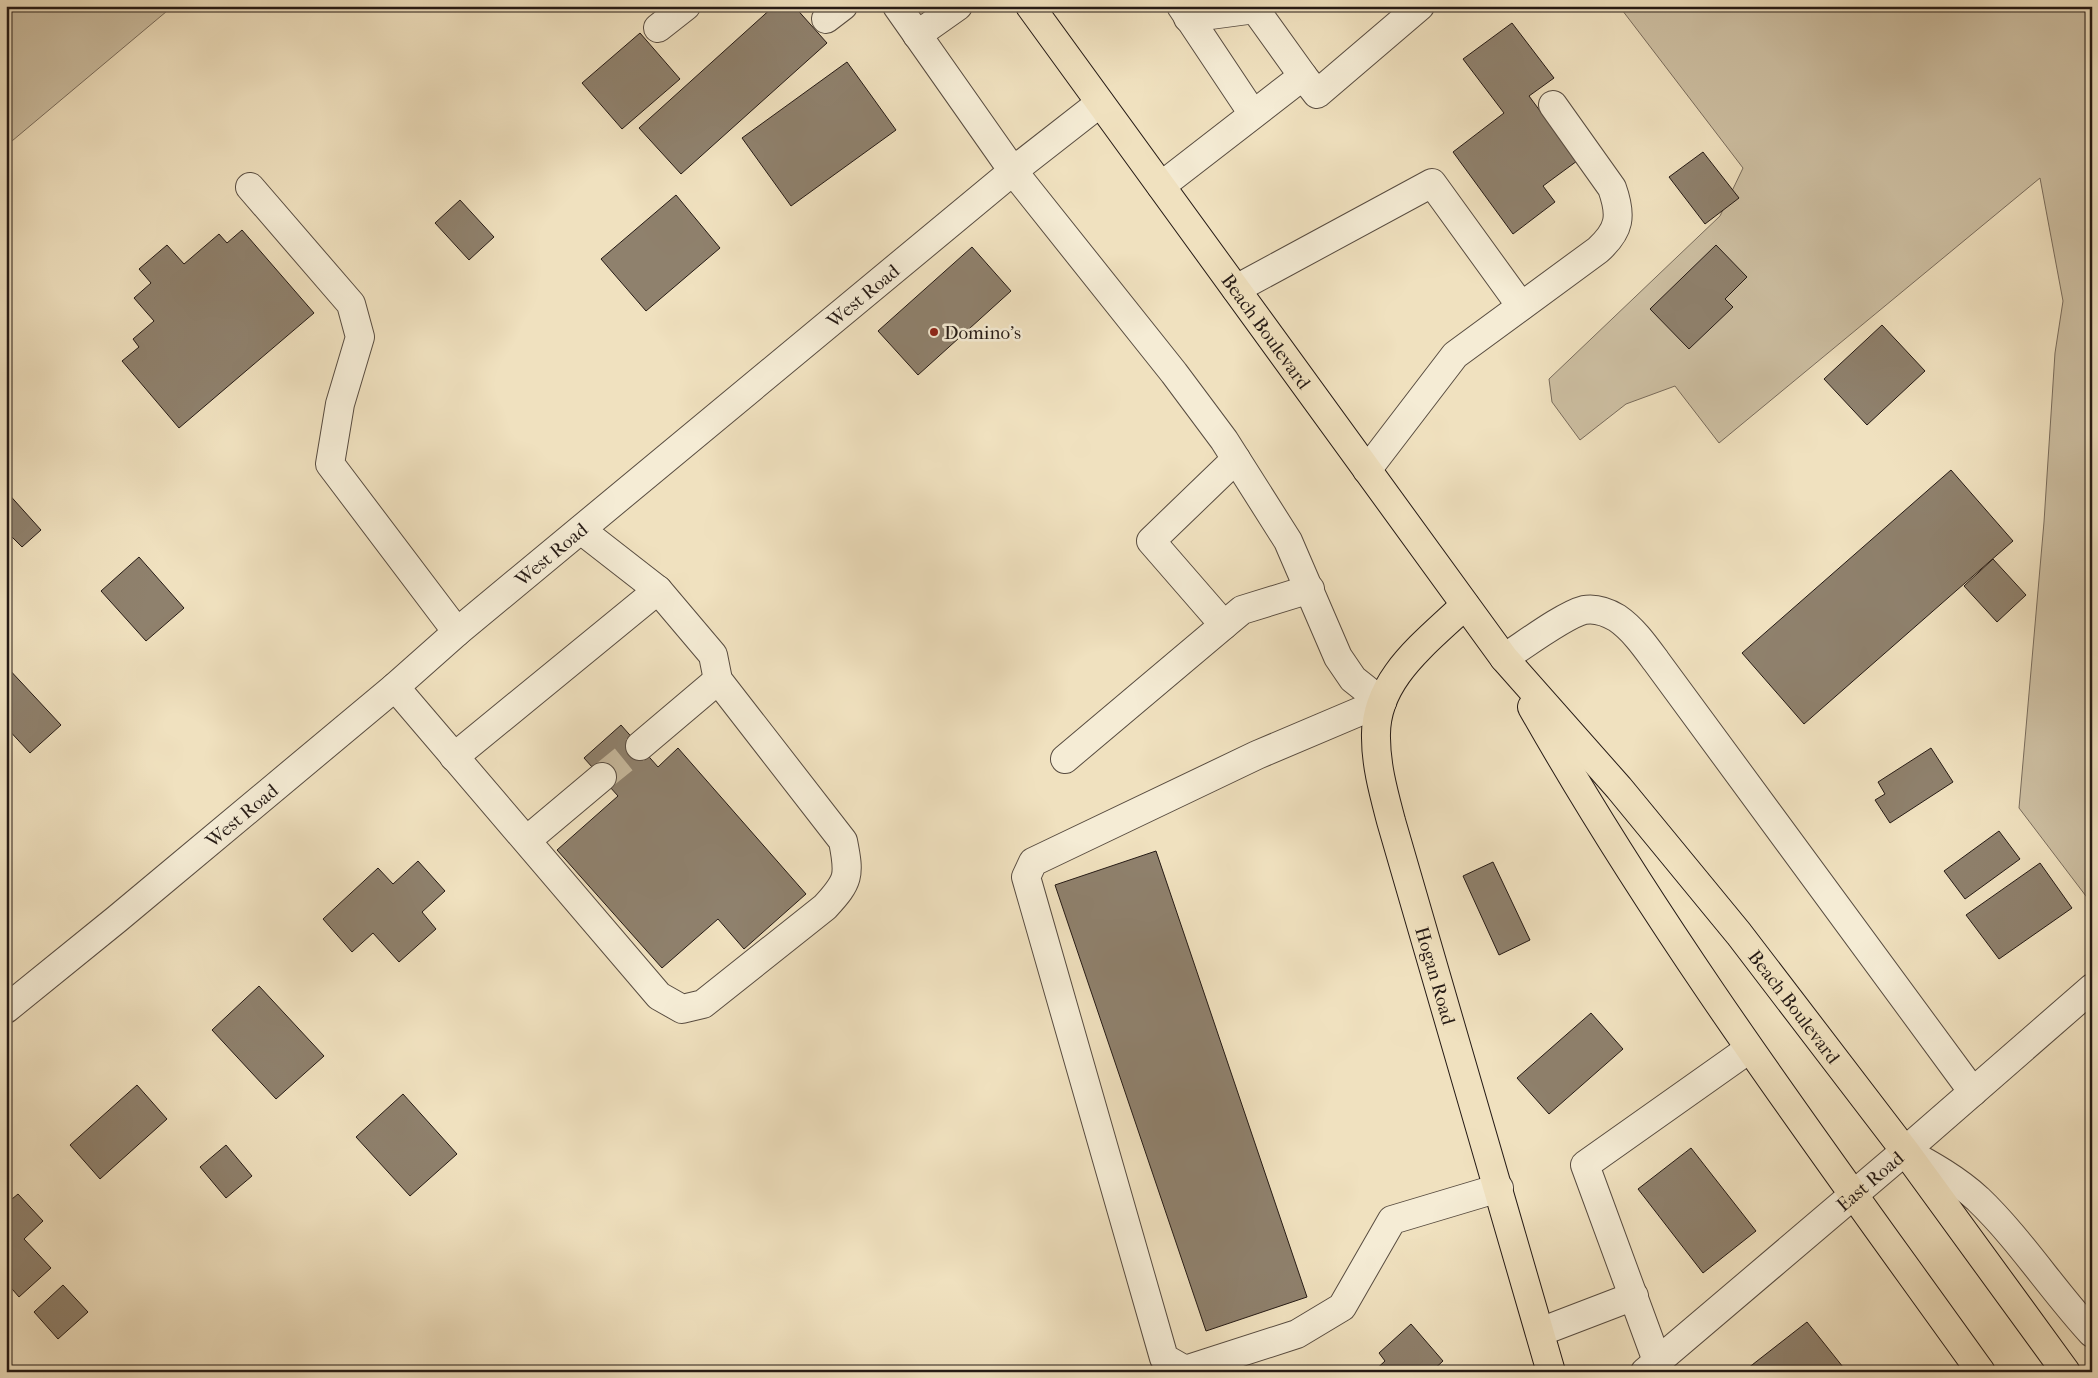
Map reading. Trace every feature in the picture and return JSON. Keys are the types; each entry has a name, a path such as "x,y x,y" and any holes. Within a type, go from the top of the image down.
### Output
{"main road":[{"name":"Beach Boulevard","path":"1030,6 1504,658 1619,788 1700,885 1905,1151 2066,1372"},
{"name":"Hogan Road","path":"1465,605 1407,661 1392,682 1378,715 1376,737 1382,786 1551,1372"},
{"name":"Beach Boulevard","path":"1504,658 1610,838 1682,951 1749,1049 1981,1372"}],"street":[{"path":"658,28 686,6"},
{"path":"897,6 1013,171 1174,373 1236,459 1288,541 1310,589 1332,645 1345,669 1362,688 1382,702"},
{"path":"917,35 958,6"},
{"path":"1184,12 1256,8 1317,94 1420,6"},
{"path":"1184,12 1253,114"},
{"path":"1161,186 1303,76"},
{"name":"West Road","path":"6,1009 117,919 395,687 457,632 1013,171 1100,103"},
{"path":"1367,470 1455,355 1609,240 1616,227 1618,203 1612,188 1553,105"},
{"path":"1236,289 1432,183 1521,306"},
{"path":"250,187 351,304 360,336 340,404 330,464 457,632"},
{"path":"1224,625 1151,541 1236,459"},
{"path":"395,687 659,996 682,1009 703,1004 825,907 841,890 849,868 843,841 718,680 712,655 658,590 581,530"},
{"path":"1065,759 1242,610 1310,589"},
{"path":"454,757 658,590"},
{"path":"1504,658 1561,621 1584,610 1606,612 1627,626 1656,661 1973,1092"},
{"path":"640,746 718,680"},
{"path":"1382,702 1257,755 1033,862 1026,878 1164,1358 1185,1370 1297,1334 1342,1307 1392,1220 1498,1188"},
{"path":"527,840 602,777"},
{"name":"East Road","path":"1651,1366 1854,1195 2092,988"},
{"path":"1651,1366 1634,1296 1586,1165 1749,1049"},
{"path":"1905,1151 1932,1166 1977,1198 1996,1217 2063,1302 2092,1333"},
{"path":"1540,1332 1634,1296"}],"shaded area":[{"path":"6,6 173,6 6,146"},
{"path":"1619,6 2092,6 2092,904 2019,808 2044,522 2055,353 2063,301 2040,178 1719,443 1675,386 1626,404 1580,440 1552,402 1549,379 1720,216 1743,168"}],"building":[{"path":"774,6 794,6 827,43 681,174 639,128"},
{"path":"1512,23 1554,78 1529,96 1577,161 1543,186 1555,202 1513,234 1453,152 1504,113 1463,59"},
{"path":"640,33 680,79 622,129 582,83"},
{"path":"847,62 896,130 791,206 742,138"},
{"path":"1703,152 1739,198 1705,224 1669,177"},
{"path":"676,195 720,248 646,311 601,259"},
{"path":"460,200 494,237 469,260 435,223"},
{"path":"242,230 314,313 179,428 122,361 139,347 133,339 154,321 134,298 151,283 139,269 167,245 184,264 219,234 227,243"},
{"path":"1716,245 1747,277 1725,299 1733,307 1689,349 1650,309"},
{"path":"972,247 1011,291 918,375 878,331"},
{"path":"1882,325 1925,371 1867,425 1824,379"},
{"path":"1951,470 2013,541 1804,724 1742,653"},
{"path":"6,491 41,530 22,547 6,531"},
{"path":"139,557 184,608 146,641 101,591"},
{"path":"1993,559 2026,595 1997,622 1964,586"},
{"path":"6,666 61,725 30,753 6,727"},
{"path":"621,725 658,767 678,748 806,894 744,949 718,919 662,968 557,850 618,796 584,758"},
{"path":"1931,748 1953,782 1890,823 1875,800 1885,794 1878,782"},
{"path":"1999,831 2020,859 1965,899 1944,871"},
{"path":"1156,851 1307,1297 1206,1331 1055,885"},
{"path":"418,861 445,891 422,912 436,929 399,962 373,933 352,952 323,919 378,868 393,884"},
{"path":"1493,862 1530,940 1499,955 1463,876"},
{"path":"2040,863 2072,908 1999,959 1966,915"},
{"path":"259,986 324,1056 276,1099 212,1030"},
{"path":"1591,1013 1623,1049 1549,1114 1517,1078"},
{"path":"137,1085 167,1119 100,1179 70,1145"},
{"path":"403,1094 457,1154 410,1196 356,1137"},
{"path":"226,1145 252,1176 226,1198 200,1167"},
{"path":"1691,1148 1756,1231 1703,1273 1638,1189"},
{"path":"18,1194 43,1221 24,1239 51,1268 19,1297 6,1282 6,1204"},
{"path":"63,1285 88,1312 58,1339 34,1312"},
{"path":"1807,1322 1847,1372 1743,1372"},
{"path":"1411,1324 1443,1361 1431,1372 1373,1372 1385,1361 1379,1353"}],"tunnel":[{"path":"602,777 640,746"}],"place":[{"name":"Domino's","path":"934,332"}]}
